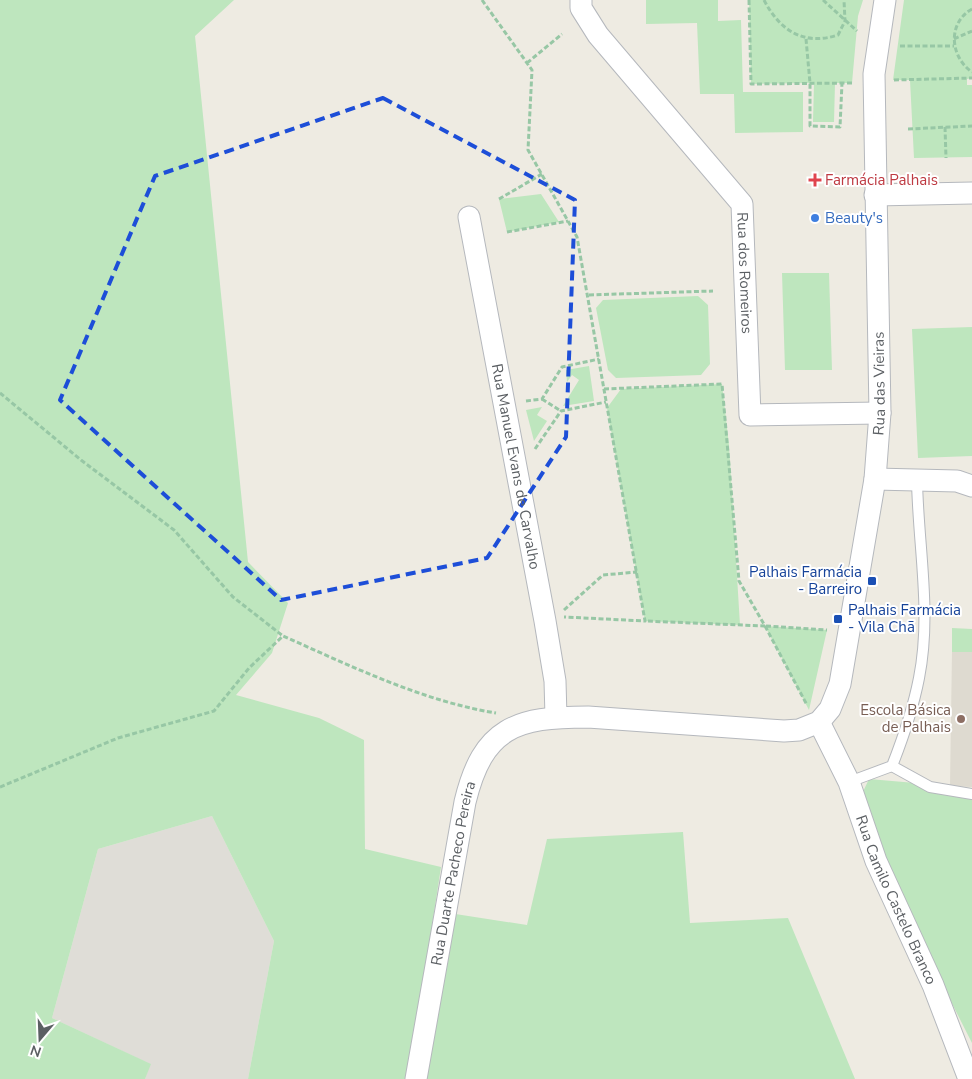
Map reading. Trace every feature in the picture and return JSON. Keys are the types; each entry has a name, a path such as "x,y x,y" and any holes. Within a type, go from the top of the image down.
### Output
{"street":[{"name":"Rua dos Romeiros","path":"581,0 581,8 598,35 742,204 750,414 880,413"},
{"name":"Rua das Vieiras","path":"814,716 830,708 840,684 875,479 880,413 874,74 886,0"},
{"path":"875,195 972,193"},
{"name":"Rua Manuel Evans de Carvalho","path":"469,217 545,621 555,681 556,717"},
{"path":"875,479 957,482 972,486"},
{"path":"556,717 588,717 784,731 799,730 814,716"},
{"name":"Rua Camilo Castelo Branco","path":"814,716 850,782 876,861 933,985 969,1079"},
{"name":"Rua Duarte Pacheco Pereira","path":"416,1079 470,779 487,748 504,732 516,726 556,717"}],"lane":[{"path":"850,782 892,766 908,724 920,677 924,632 916,480"},
{"path":"892,766 930,787 972,794"}],"path":[{"path":"482,0 532,70 528,150 577,237 589,295 645,621"},
{"path":"750,0 751,84 852,83"},
{"path":"764,0 775,16 791,32 806,39 823,40 838,34 845,21 844,0"},
{"path":"823,0 857,30"},
{"path":"972,9 958,22 954,39 958,58 972,72"},
{"path":"954,39 972,31"},
{"path":"527,63 562,34"},
{"path":"806,39 810,83 810,126 840,127 842,83"},
{"path":"896,46 954,46"},
{"path":"893,80 972,78"},
{"path":"908,129 972,126"},
{"path":"945,127 946,158"},
{"path":"499,199 542,174"},
{"path":"506,232 568,220"},
{"path":"589,295 713,291"},
{"path":"542,399 562,367 599,359"},
{"path":"604,389 722,384 739,581 814,716"},
{"path":"0,393 81,460 174,530 233,597 283,636 359,670 460,707 497,713 516,726"},
{"path":"517,403 542,399 561,412"},
{"path":"533,452 561,412 606,402"},
{"path":"637,572 603,575 556,617 828,630"},
{"path":"0,787 118,738 214,711 249,668 283,636"}],"highlighted area":[{"path":"383,98 575,200 566,437 487,558 281,600 60,400 155,176"}],"shaded area":[{"name":"Escola Básica de Palhais","path":"952,652 972,652 972,787 950,786"},
{"path":"212,816 274,941 248,1079 145,1079 150,1064 52,1018 98,849"}],"green space":[{"path":"0,0 234,0 195,36 248,562 288,603 272,653 236,695 319,718 364,740 365,849 441,867 407,1079 248,1079 274,941 212,816 98,849 52,1018 151,1064 145,1079 0,1079"},
{"path":"646,0 718,0 718,21 741,20 743,92 803,92 803,132 735,133 734,94 700,94 697,23 646,24"},
{"path":"749,0 863,0 858,16 852,83 835,83 834,122 813,122 814,83 751,84"},
{"path":"904,0 972,0 972,78 967,79 967,85 972,85 972,157 914,158 910,80 893,80"},
{"path":"541,194 559,222 507,232 499,199"},
{"path":"782,273 829,273 832,370 785,370"},
{"path":"698,296 708,305 710,364 701,375 616,378 608,370 596,308 603,300"},
{"path":"972,327 972,456 918,458 912,329"},
{"path":"589,366 594,401 563,406 579,380 572,375 567,382 566,370"},
{"path":"722,384 729,445 740,625 645,621 607,408 621,389"},
{"path":"542,407 537,415 547,421 534,441 526,410"},
{"path":"765,626 827,630 809,710"},
{"path":"952,628 972,629 972,652 952,652"},
{"path":"869,779 950,786 972,793 972,1043 893,887 860,798"},
{"path":"683,832 690,923 788,918 855,1079 420,1079 449,913 527,925 547,839"}],"place":[{"name":"Farmácia Palhais","path":"815,180"},
{"name":"Beauty's","path":"815,218"},
{"name":"Palhais Farmácia - Barreiro","path":"872,581"},
{"name":"Palhais Farmácia - Vila Chã","path":"838,619"},
{"name":"Escola Básica de Palhais","path":"961,719"}]}
